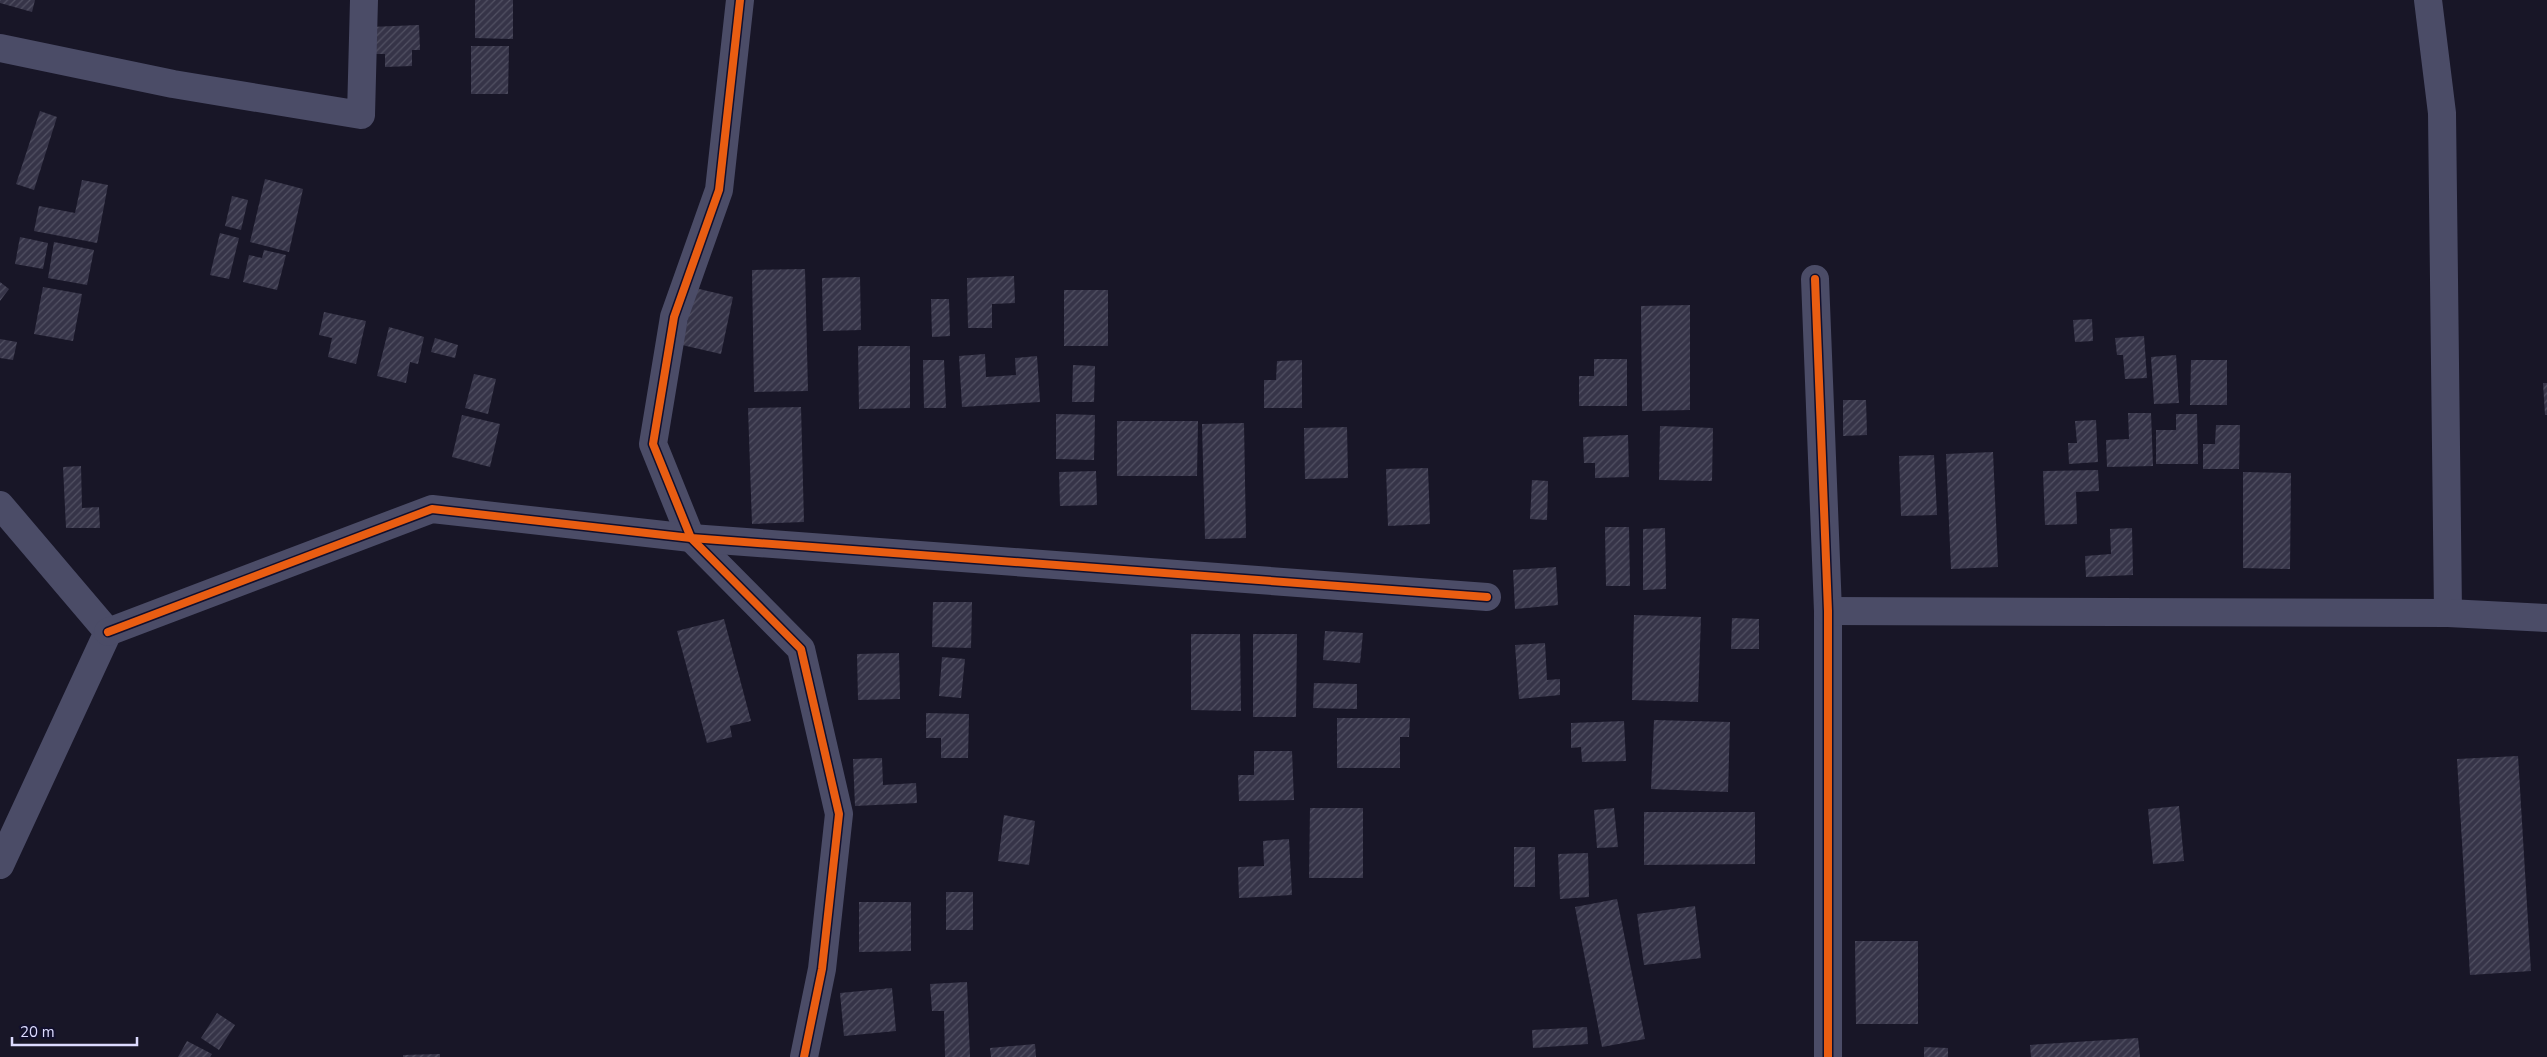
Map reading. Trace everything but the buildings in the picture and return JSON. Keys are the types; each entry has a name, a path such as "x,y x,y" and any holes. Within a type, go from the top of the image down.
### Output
{"street":[{"path":"0,48 173,84 361,115 364,0"},
{"path":"740,0 719,190 674,318 653,444 691,538 801,648 839,814 822,968 804,1057"},
{"path":"2428,0 2442,113 2448,613"},
{"path":"1815,279 1828,611 1828,1057"},
{"path":"0,505 108,632"},
{"path":"0,865 108,632 432,509 691,538 1487,597"},
{"path":"1828,611 2448,613 2547,618"}],"cycle path":[{"path":"740,0 719,190 674,317 653,444 691,538 801,649 839,814 822,969 804,1057"},
{"path":"1815,279 1828,611 1828,1057"},
{"path":"108,632 432,509 691,538 1487,597"}]}
